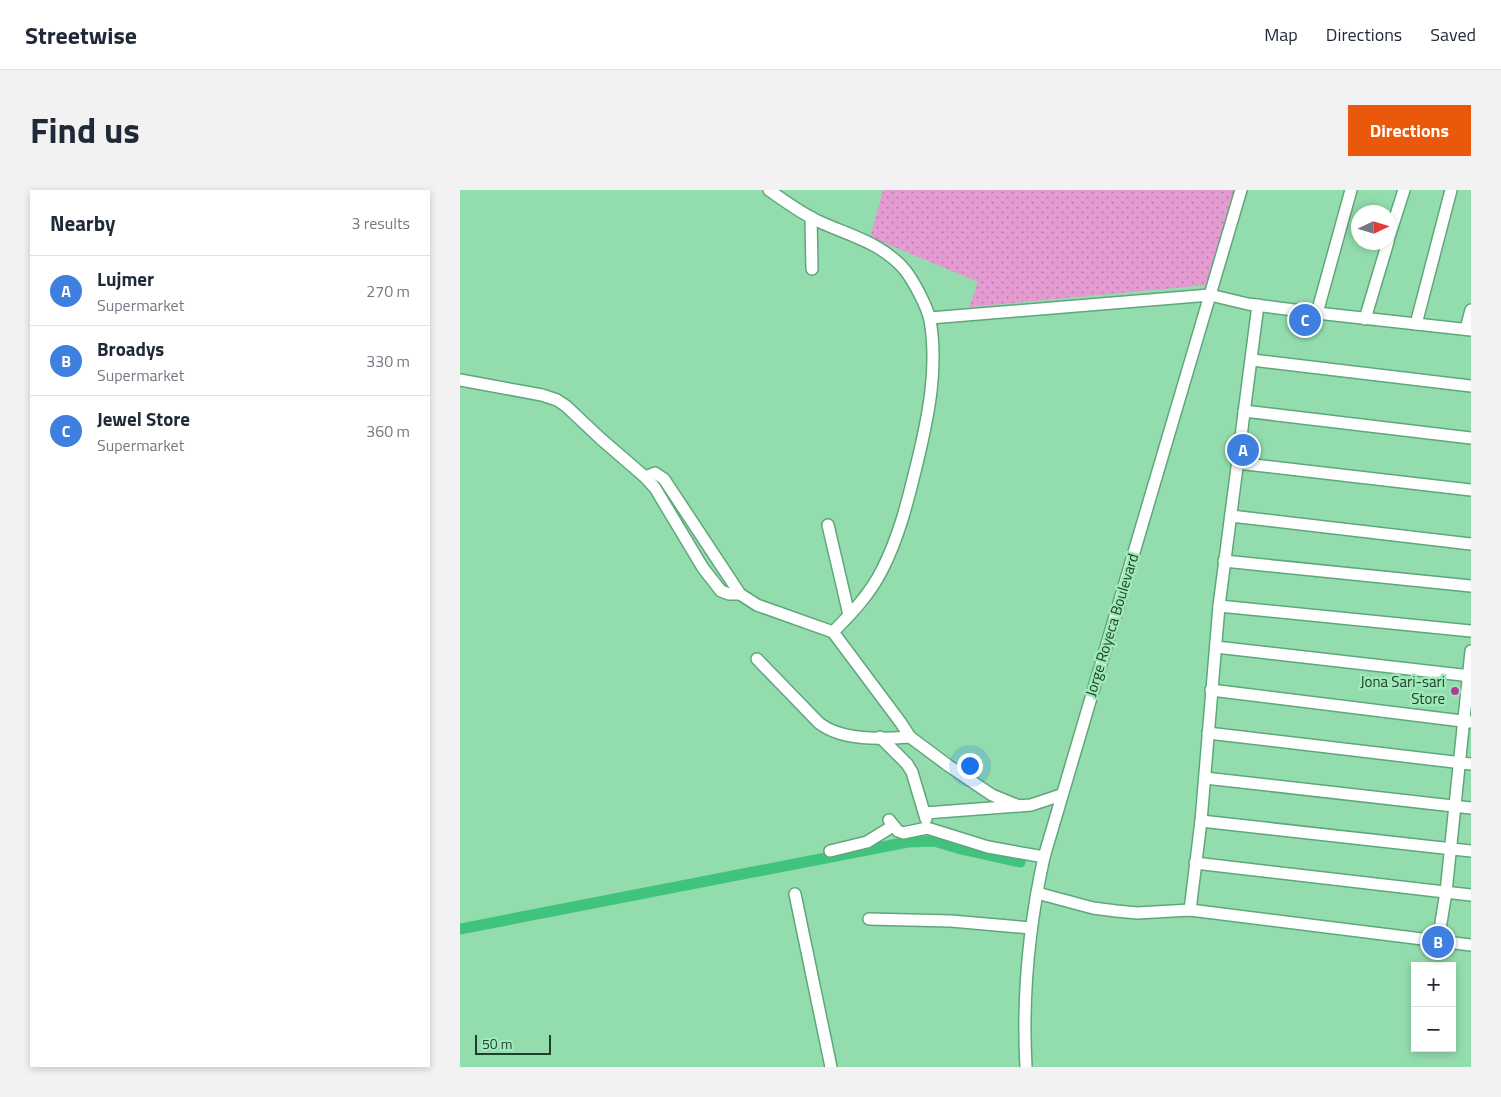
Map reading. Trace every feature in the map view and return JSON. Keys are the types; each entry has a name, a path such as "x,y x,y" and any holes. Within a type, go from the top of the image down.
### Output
{"street":[{"path":"769,190 794,208 868,241 891,255 905,271 917,290 930,318 933,347 931,393 926,428 912,486 894,543 882,570 862,602 833,632"},
{"name":"Jorge Royeca Boulevard","path":"1026,1067 1025,987 1031,928 1041,868 1241,190"},
{"path":"1317,313 1351,190"},
{"path":"1396,216 1404,190"},
{"path":"1416,324 1451,190"},
{"path":"811,217 812,269"},
{"path":"1365,319 1385,250"},
{"path":"930,318 1210,295 1258,305 1317,313 1468,329 1471,310"},
{"path":"1190,910 1201,821 1211,690 1224,561 1258,305"},
{"path":"1252,360 1471,386"},
{"path":"460,380 542,395 557,400 566,406 601,440 645,477 662,498 703,568 721,591 729,594 740,594"},
{"path":"1244,411 1471,438"},
{"path":"1238,463 1471,490"},
{"path":"645,477 655,473 664,479 740,594 757,605 833,632 910,737 992,795 1020,806"},
{"path":"1231,516 1471,544"},
{"path":"828,525 849,615"},
{"path":"1224,561 1471,586"},
{"path":"1219,606 1471,631"},
{"path":"1216,648 1470,676"},
{"path":"1438,941 1446,892 1455,806 1465,764 1471,651"},
{"path":"757,659 828,730 847,736 910,737"},
{"path":"1211,690 1468,722"},
{"path":"1208,733 1465,764"},
{"path":"880,737 912,772 925,813 927,828"},
{"path":"1205,778 1471,808"},
{"path":"925,813 1020,806 1041,802 1061,795"},
{"path":"1201,821 1471,851"},
{"path":"830,851 867,842 891,823 898,831 903,832 927,828 988,847 1044,857"},
{"path":"1195,863 1471,895"},
{"path":"1038,888 1093,908 1137,913 1190,910 1471,945"},
{"path":"795,894 831,1067"},
{"path":"869,919 970,922 1031,928"}],"shaded area":[{"path":"883,190 1236,190 1207,285 969,307 978,282 870,237"}],"waterway":[{"path":"460,929 908,842 934,841 1020,862"}],"place":[{"name":"Jewel Store","path":"1305,320"},
{"name":"Lujmer","path":"1243,450"},
{"name":"Jona Sari-sari Store","path":"1455,691"},
{"name":"Broadys","path":"1438,942"}]}
